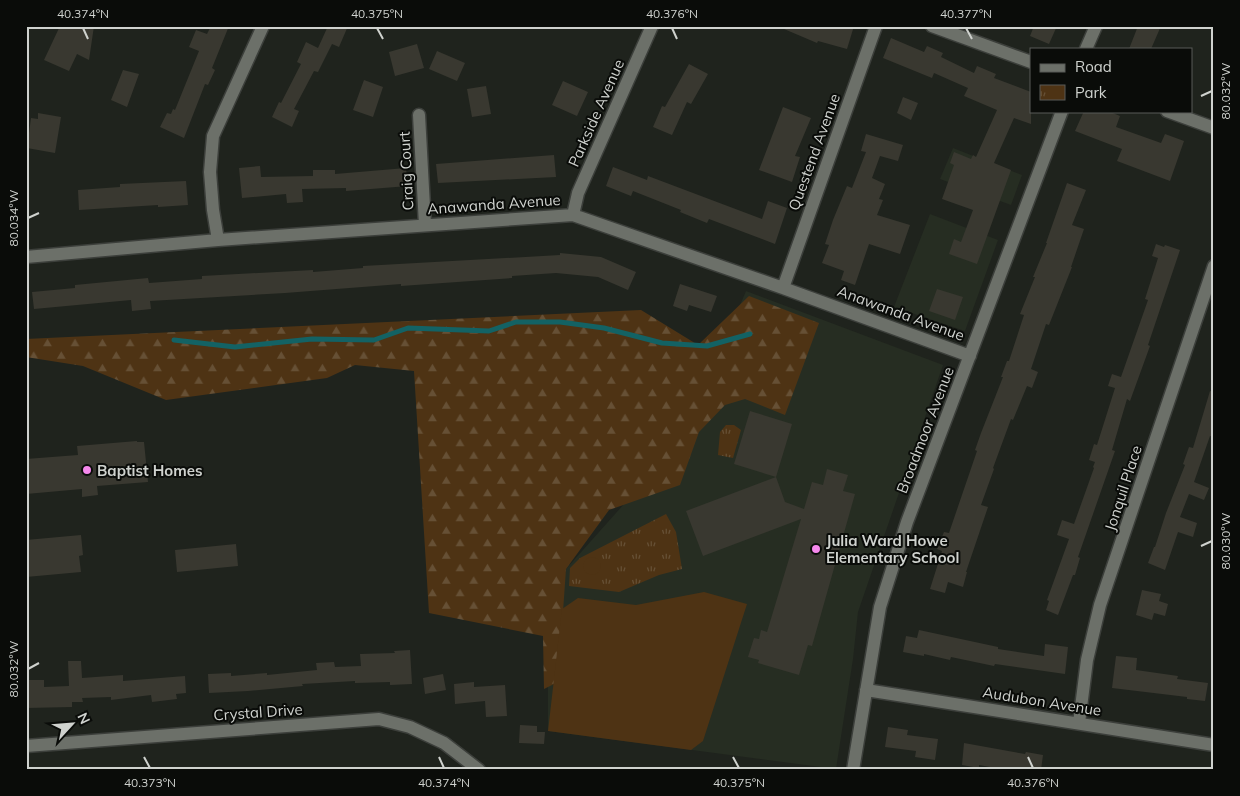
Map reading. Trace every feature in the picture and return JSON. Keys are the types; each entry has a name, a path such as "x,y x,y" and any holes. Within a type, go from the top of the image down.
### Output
{"street":[{"path":"218,240 211,181 213,136 263,26"},
{"name":"Parkside Avenue","path":"573,215 578,193 652,26"},
{"name":"Questend Avenue","path":"783,288 876,26"},
{"path":"932,26 1030,62"},
{"path":"1086,48 1096,26"},
{"name":"Broadmoor Avenue","path":"853,770 880,607 907,522 1062,112"},
{"path":"1170,112 1214,128"},
{"name":"Craig Court","path":"419,114 425,225"},
{"name":"Anawanda Avenue","path":"26,257 218,240 573,215 970,356"},
{"name":"Jonquil Place","path":"1079,723 1088,660 1100,605 1214,266"},
{"name":"Audubon Avenue","path":"866,690 1214,745"},
{"name":"Crystal Drive","path":"26,746 379,719 410,727 444,744 479,770"}],"shaded area":[{"path":"953,148 1022,175 1011,205 940,179"},
{"path":"930,214 998,240 965,331 894,307"},
{"path":"746,291 943,365 858,612 853,659 836,769 548,731 548,656 566,569 657,467 709,378"}],"green space":[{"path":"749,296 819,323 785,415 745,399 725,405 699,432 680,485 609,510 566,569 558,682 544,689 543,636 429,613 414,371 355,365 327,378 166,400 83,366 26,357 26,339 641,310 698,345"},
{"path":"726,425 734,425 741,430 733,458 718,455 720,432"},
{"path":"666,514 676,532 682,569 659,575 619,592 569,586 570,568 580,558"},
{"path":"588,557 596,557 601,562 599,573 588,575 583,570 583,562"},
{"path":"704,592 747,604 703,741 691,750 548,731 562,609 578,598 636,605"}],"building":[{"path":"60,26 94,26 89,60 77,54 69,71 44,60"},
{"path":"211,26 229,26 212,68 215,70 208,85 205,84 184,138 160,127 167,113 171,114 173,109 175,110 199,51 189,47 196,30 207,34"},
{"path":"328,26 348,26 339,47 332,44 318,72 314,71 294,109 299,111 292,127 272,117 301,64 297,62 306,42 318,48"},
{"path":"777,26 854,26 847,49 818,41 817,43"},
{"path":"1034,26 1057,26 1049,44 1030,36"},
{"path":"1138,26 1161,26 1151,48 1129,48"},
{"path":"891,38 924,52 927,46 943,53 941,57 974,73 977,66 996,74 994,78 1030,92 1031,124 1014,118 994,163 1011,170 977,264 949,254 954,239 961,242 973,210 942,199 954,165 950,163 954,152 971,159 973,155 976,157 997,110 964,96 968,88 934,73 932,78 883,58"},
{"path":"417,44 424,68 395,76 389,52"},
{"path":"437,51 465,63 457,81 429,69"},
{"path":"689,64 708,74 691,104 687,102 672,135 653,127 662,106 665,107"},
{"path":"123,70 139,74 127,107 111,100"},
{"path":"364,80 383,87 373,117 353,110"},
{"path":"563,81 588,92 577,116 552,105"},
{"path":"486,86 491,114 472,117 467,89"},
{"path":"903,97 918,103 911,120 897,113"},
{"path":"783,107 811,118 795,156 800,157 792,182 759,170"},
{"path":"1084,112 1110,112 1120,116 1116,127 1161,143 1165,134 1184,141 1170,181 1117,161 1122,149 1075,131"},
{"path":"38,113 61,117 55,153 27,148 31,118 38,119"},
{"path":"866,134 903,145 898,161 880,156 872,178 885,184 879,199 883,200 877,215 910,225 900,254 869,244 855,285 841,280 844,271 822,263 829,245 825,244 833,220 847,186 852,188 866,152 861,151"},
{"path":"554,155 556,177 438,183 436,164"},
{"path":"260,166 261,177 313,176 313,170 335,170 335,174 406,168 408,186 346,191 346,188 302,189 303,202 287,203 286,194 242,198 239,168"},
{"path":"613,167 647,180 648,176 762,219 768,201 787,208 775,244 709,219 707,223 680,212 681,210 633,191 631,196 606,186"},
{"path":"186,181 188,205 79,210 78,190 120,187 120,184"},
{"path":"1067,183 1086,190 1072,225 1084,229 1072,267 1049,325 1046,324 1031,369 1038,372 1032,388 1027,386 1013,420 1011,419 993,468 981,505 988,507 966,572 963,587 948,582 945,593 930,589 942,551 937,549 944,532 949,533 977,451 975,450 1003,377 1001,377 1007,361 1009,361 1024,315 1020,314 1035,277 1033,277 1047,243"},
{"path":"1156,244 1180,250 1148,345 1150,346 1130,401 1127,399 1112,450 1115,451 1078,557 1080,558 1075,575 1073,575 1058,615 1046,610 1049,601 1047,600 1069,539 1057,535 1062,520 1074,524 1094,468 1095,462 1089,460 1094,444 1097,445 1115,388 1108,386 1112,374 1121,377 1148,300 1145,299 1158,258 1152,256"},
{"path":"560,253 601,257 636,272 628,290 598,277 556,273 401,286 401,284 150,301 151,309 132,311 131,300 34,309 32,292 75,288 75,285 148,278 149,283 202,279 202,276 313,270 313,272 363,268 363,266 560,255"},
{"path":"680,284 717,296 711,312 689,305 687,311 673,306"},
{"path":"937,289 963,297 955,320 929,311"},
{"path":"1210,391 1214,392 1214,437 1210,436 1194,482 1209,488 1204,500 1189,494 1180,517 1197,523 1193,537 1178,532 1165,570 1148,563 1185,465 1183,464 1189,447 1193,448"},
{"path":"750,411 792,424 776,477 734,464"},
{"name":"Baptist Homes","path":"144,442 148,482 97,486 98,495 82,497 82,489 26,494 26,459 78,455 77,446"},
{"name":"Julia Ward Howe Elementary School","path":"827,469 848,475 843,491 855,494 812,646 808,645 799,675 758,663 759,660 748,657 754,638 759,639 761,630 767,632 801,519 703,556 686,511 776,477 785,502 804,509 812,482 823,485"},
{"path":"81,535 83,555 79,556 81,572 26,577 26,540"},
{"path":"236,544 238,566 177,572 175,550"},
{"path":"1142,590 1161,594 1159,601 1168,604 1165,616 1154,613 1152,620 1136,615"},
{"path":"919,630 998,647 998,649 1044,656 1045,644 1068,647 1065,674 995,664 994,666 951,657 950,660 924,654 924,656 903,652 906,636 917,638"},
{"path":"410,650 412,684 390,685 390,682 355,683 355,681 209,693 208,674 231,673 231,676 267,673 267,675 317,670 316,663 334,662 335,667 361,666 360,654 395,653 394,651"},
{"path":"1116,656 1137,658 1136,670 1178,676 1177,679 1208,683 1205,701 1112,688"},
{"path":"68,661 81,661 82,678 123,675 123,681 185,676 186,693 176,694 177,699 152,702 151,695 111,700 111,697 82,698 83,702 72,702 72,707 26,708 26,680 44,680 44,687 69,686"},
{"path":"443,674 446,690 425,694 423,678"},
{"path":"474,682 474,687 505,685 507,716 486,717 485,701 455,704 454,684"},
{"path":"520,725 537,726 537,732 545,732 544,744 519,743"},
{"path":"888,727 908,730 907,735 938,739 935,760 915,757 916,751 885,747"},
{"path":"964,743 1025,754 1026,752 1043,755 1041,770 1006,770 979,765 979,768 962,765"}],"waterway":[{"path":"174,340 235,347 312,339 374,340 408,328 489,331 516,322 560,322 604,328 662,343 707,346 750,334"}],"place":[{"name":"Baptist Homes","path":"87,470"},
{"name":"Julia Ward Howe Elementary School","path":"816,549"}]}
